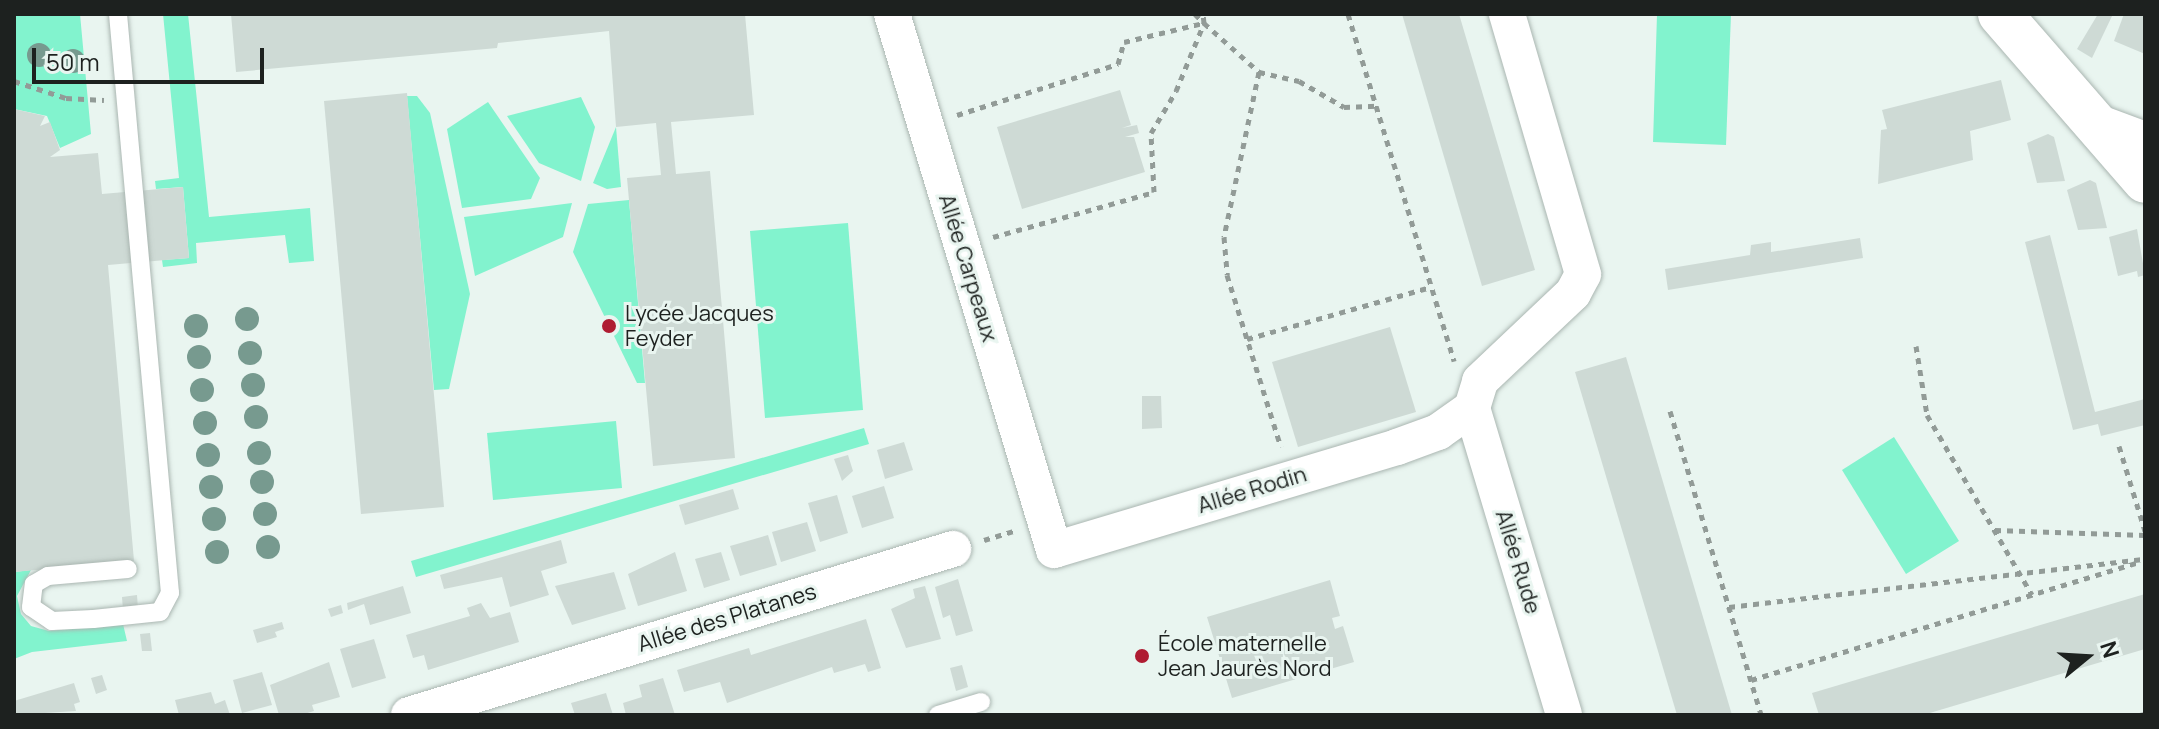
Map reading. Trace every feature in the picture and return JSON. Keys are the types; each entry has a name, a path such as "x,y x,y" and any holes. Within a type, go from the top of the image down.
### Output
{"street":[{"name":"Allée Carpeaux","path":"892,14 1045,522"},
{"path":"1472,408 1480,381 1581,285 1581,264 1507,14"},
{"path":"2000,14 2145,181"},
{"path":"2090,120 2145,140"},
{"name":"Allée Rodin","path":"1045,522 1054,550 1438,432 1472,408"},
{"name":"Allée Rude","path":"1472,408 1564,715"},
{"name":"Allée des Platanes","path":"409,715 953,549"}],"lane":[{"path":"118,14 170,593 160,612 93,619 52,621 31,607 34,584 48,576 128,569"},
{"path":"938,715 981,702"}],"path":[{"path":"1195,14 1259,72 1299,81 1344,107 1377,106"},
{"path":"961,246 1154,192 1151,133 1176,91 1204,23 1203,14"},
{"path":"1348,14 1472,408"},
{"path":"925,125 1118,64 1124,42 1204,23"},
{"path":"1259,72 1224,237 1227,275 1291,479"},
{"path":"14,81 66,98 125,100"},
{"path":"1247,339 1432,287"},
{"path":"1916,346 1927,415 2032,595"},
{"path":"1670,411 1761,715"},
{"path":"1994,530 2145,533 2119,446"},
{"path":"953,549 1045,522"},
{"path":"1729,607 2145,560"},
{"path":"1751,680 2145,560"}],"green space":[{"path":"14,14 80,14 91,134 60,148 47,116 14,109"},
{"path":"163,14 188,14 209,217 310,208 314,261 289,263 285,235 196,243 197,263 163,267 162,260 189,258 183,187 156,189 155,181 179,178"},
{"path":"1657,14 1731,14 1726,145 1653,142"},
{"path":"407,96 417,96 430,113 470,294 449,389 434,390"},
{"path":"581,97 595,127 581,181 539,163 507,116"},
{"path":"488,102 540,178 531,199 462,208 447,129"},
{"path":"616,127 621,187 607,189 593,183"},
{"path":"629,200 645,383 637,383 573,252 588,204"},
{"path":"572,203 563,237 475,276 464,217"},
{"path":"848,223 863,410 765,418 750,231"},
{"path":"616,421 622,488 493,500 487,433"},
{"path":"864,428 869,444 416,577 411,561"},
{"path":"1894,437 1959,541 1906,574 1842,470"},
{"path":"31,570 17,596 21,614 31,626 49,631 123,624 127,641 32,652 14,659 14,572"}],"building":[{"path":"231,14 745,14 754,115 671,122 676,174 710,171 735,458 653,466 627,178 661,175 656,123 616,127 609,31 498,43 497,48 236,72"},
{"path":"1402,14 1459,14 1535,270 1482,286"},
{"path":"2098,14 2113,14 2092,58 2077,49"},
{"path":"2124,14 2144,14 2145,54 2114,41"},
{"path":"2001,80 2011,120 1970,131 1973,160 1878,184 1881,130 1887,129 1882,110"},
{"path":"1120,90 1131,125 1122,128 1137,125 1139,133 1125,137 1134,137 1145,172 1022,209 997,127"},
{"path":"407,93 444,507 361,514 324,101"},
{"path":"14,109 45,116 40,126 50,122 60,150 50,157 98,153 102,194 183,187 189,258 108,265 134,561 14,572"},
{"path":"2048,134 2054,137 2065,181 2037,183 2027,143"},
{"path":"2090,180 2096,183 2107,228 2078,230 2067,190"},
{"path":"2137,229 2145,275 2138,277 2137,271 2118,276 2109,237"},
{"path":"2050,235 2095,412 2145,399 2145,425 2101,436 2098,424 2073,430 2025,242"},
{"path":"1860,238 1863,258 1668,290 1665,269 1750,255 1751,245 1771,242 1771,252"},
{"path":"1390,327 1416,412 1298,447 1272,362"},
{"path":"1626,357 1732,715 1677,715 1575,372"},
{"path":"1142,396 1161,396 1162,428 1142,429"},
{"path":"904,442 913,470 885,479 877,450"},
{"path":"848,455 853,471 842,481 834,459"},
{"path":"884,486 894,518 862,528 852,496"},
{"path":"733,489 739,509 685,525 679,505"},
{"path":"837,495 848,533 820,542 808,503"},
{"path":"807,522 816,551 781,562 772,532"},
{"path":"768,535 777,565 740,576 730,546"},
{"path":"561,540 567,563 541,571 549,595 510,607 502,577 444,589 440,575"},
{"path":"675,552 687,591 638,606 628,574"},
{"path":"721,552 730,580 704,588 695,559"},
{"path":"614,572 626,609 572,625 555,586"},
{"path":"958,579 973,631 956,636 950,615 943,618 935,587"},
{"path":"1330,580 1340,616 1332,618 1335,629 1343,626 1354,662 1232,698 1207,617"},
{"path":"403,586 411,613 370,625 364,604 348,610 347,603"},
{"path":"925,586 941,639 906,648 891,609 915,598 913,589"},
{"path":"2145,594 2145,649 1923,715 1819,715 1812,693"},
{"path":"137,595 138,609 123,610 122,597"},
{"path":"481,603 490,618 510,612 519,642 428,670 424,655 413,658 406,635 470,616 467,608"},
{"path":"341,605 343,613 331,617 328,609"},
{"path":"866,619 881,668 868,672 865,664 834,673 832,667 727,703 720,682 684,692 677,670 749,648 751,655"},
{"path":"282,622 284,629 275,632 277,637 257,643 253,630"},
{"path":"150,633 152,651 142,651 140,634"},
{"path":"374,639 386,678 352,688 340,649"},
{"path":"329,662 340,697 312,705 314,711 301,715 279,715 270,685"},
{"path":"962,665 968,687 956,691 950,668"},
{"path":"262,672 272,705 242,713 233,680"},
{"path":"102,675 107,690 96,694 91,678"},
{"path":"663,678 675,715 626,715 623,703 642,697 639,685"},
{"path":"74,683 80,702 74,704 76,711 14,715 14,701"},
{"path":"211,692 215,704 225,700 230,715 179,715 175,700"},
{"path":"606,693 613,715 575,715 571,703"}],"place":[{"name":"Lycée Jacques Feyder","path":"609,326"},
{"name":"École maternelle Jean Jaurès Nord","path":"1142,656"}]}
